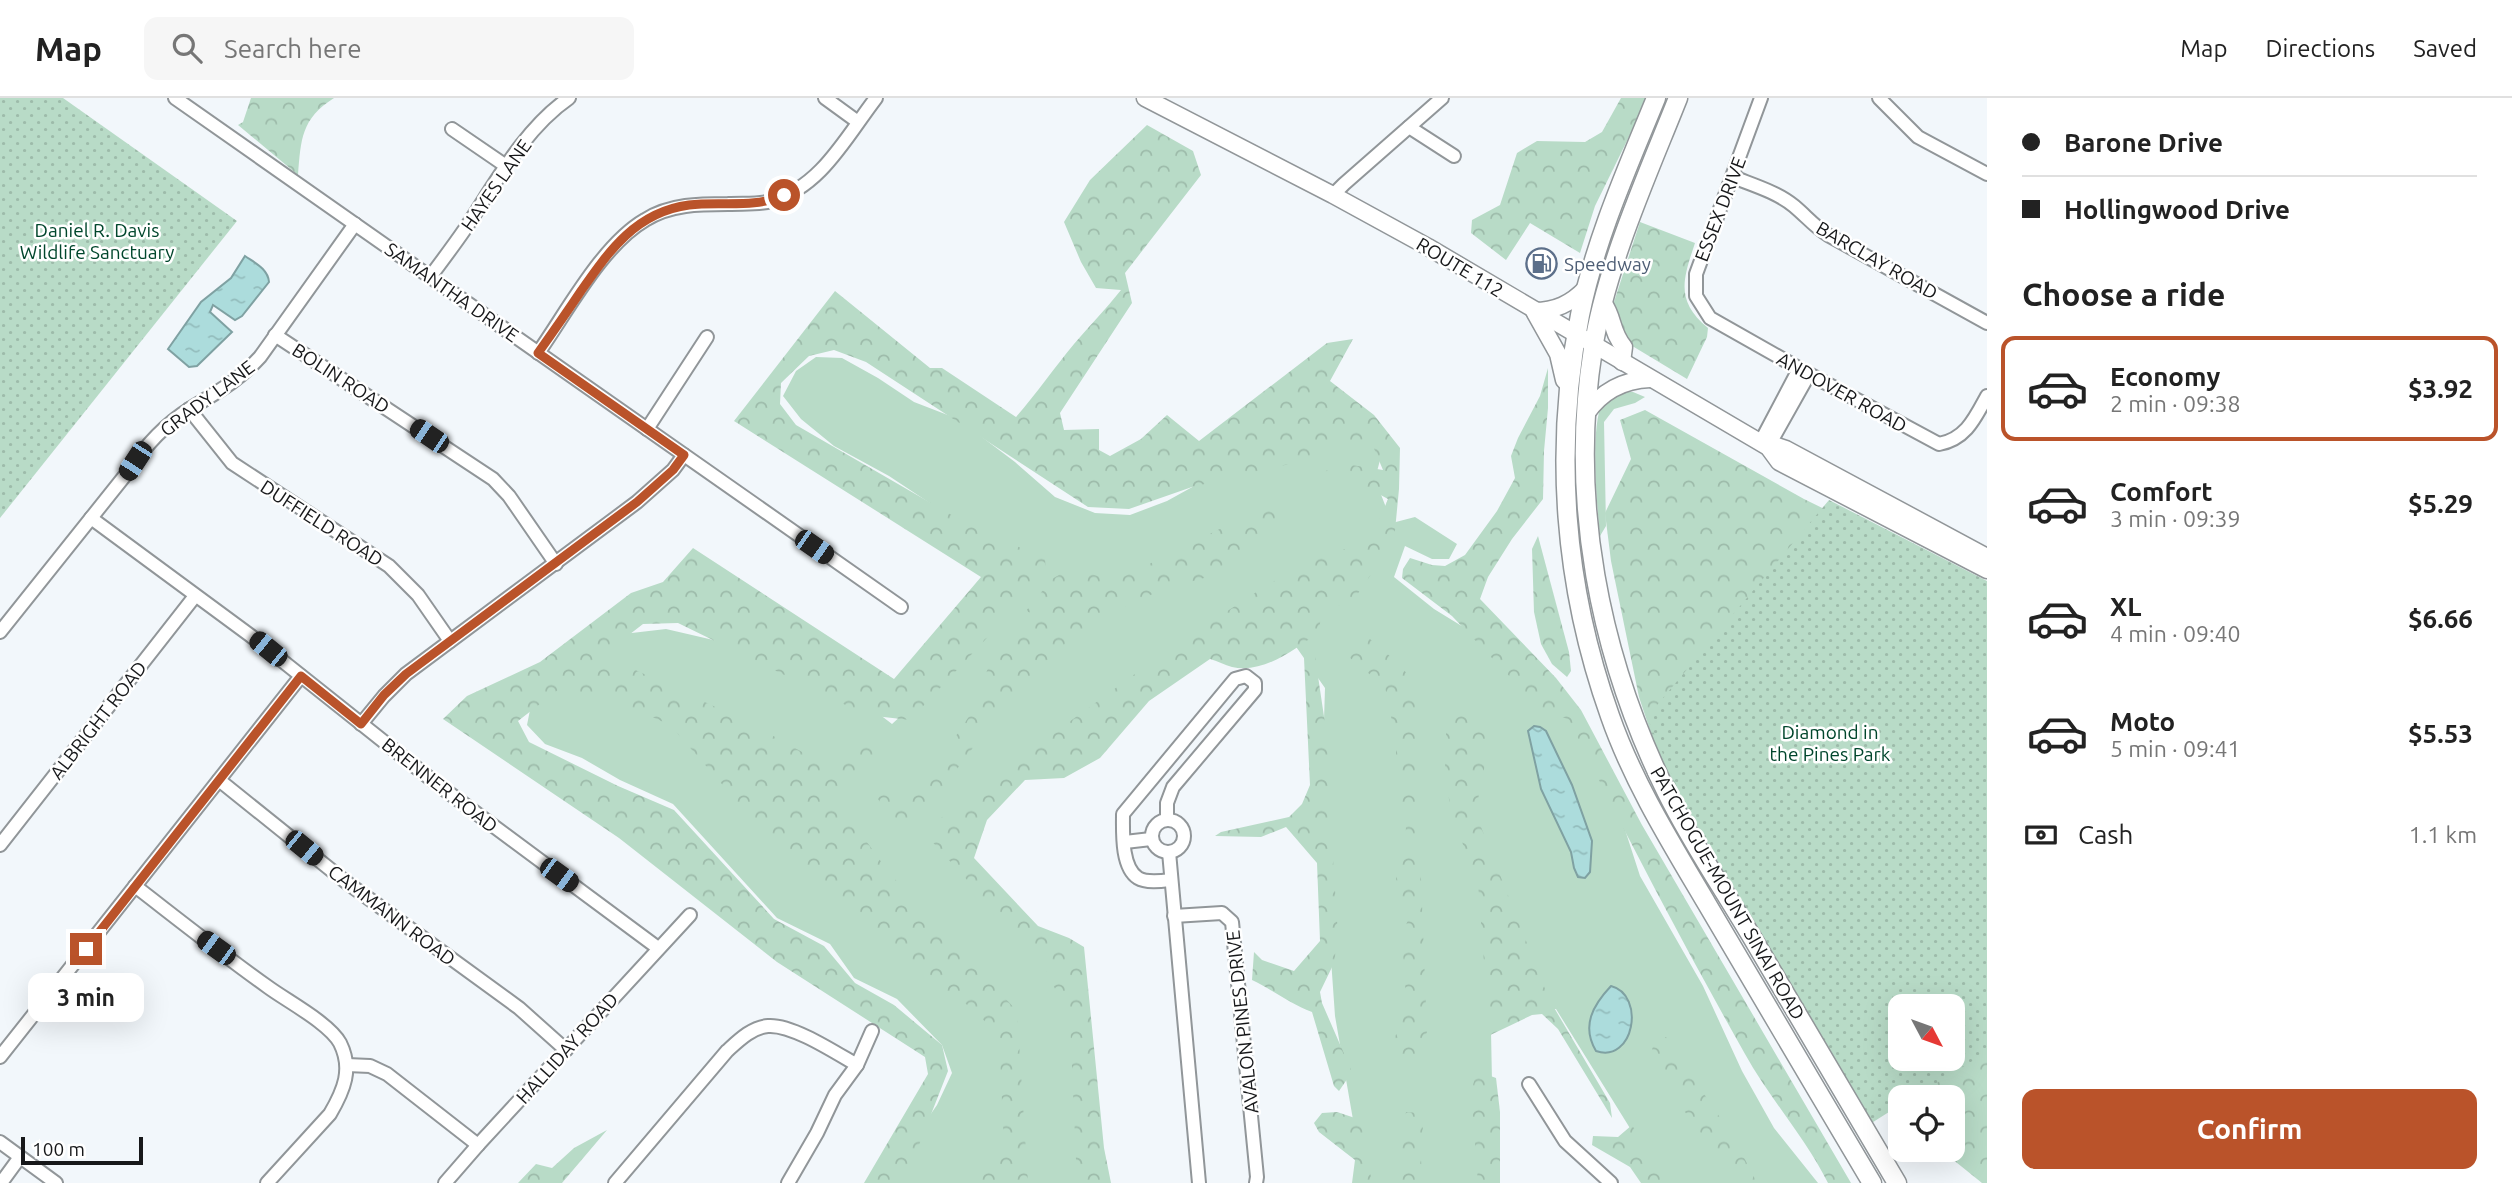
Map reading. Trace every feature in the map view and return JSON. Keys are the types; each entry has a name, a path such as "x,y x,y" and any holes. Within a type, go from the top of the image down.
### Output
{"highway":[{"name":"PATCHOGUE-MOUNT SINAI ROAD","path":"1656,98 1610,212 1586,288 1569,385 1565,486 1577,593 1591,657 1610,718 1643,793 1872,1183"},
{"name":"PATCHOGUE-MOUNT SINAI ROAD","path":"1678,98 1631,218 1594,346 1586,414 1588,515 1593,566 1606,633 1639,732 1667,794 1897,1183"},
{"path":"1599,682 1619,675"}],"main road":[{"name":"ROUTE 112","path":"1145,98 1333,195 1437,253 1764,445 1779,462 1987,570"},
{"path":"1569,385 1564,380 1558,354 1534,311 1563,306 1586,288"},
{"path":"1604,304 1610,312 1613,331 1624,347 1622,362"},
{"path":"1586,414 1614,388 1650,379"},
{"name":"ROUTE 112","path":"1764,445 1786,449 1987,556"}],"street":[{"name":"SAMANTHA DRIVE","path":"175,98 901,607"},
{"name":"HAYES LANE","path":"430,277 463,233 506,166 557,106 569,98"},
{"path":"825,98 858,122"},
{"path":"538,353 607,254 625,234 645,219 666,210 690,205 771,201 798,189 819,174 876,98"},
{"path":"1333,195 1441,98"},
{"name":"ESSEX DRIVE","path":"1710,318 1696,296 1696,274 1761,98"},
{"path":"1879,98 1918,137 1987,174"},
{"path":"1409,127 1454,156"},
{"path":"452,129 506,166"},
{"name":"BARCLAY ROAD","path":"1733,177 1780,196 1828,235 1987,323"},
{"name":"GRADY LANE","path":"0,632 142,450 190,409 221,392 246,372 355,224"},
{"name":"ANDOVER ROAD","path":"1710,318 1939,444 1952,442 1962,435 1973,423 1987,396"},
{"name":"BOLIN ROAD","path":"275,335 493,479 509,496 556,564"},
{"path":"647,429 707,337"},
{"path":"1764,445 1804,372"},
{"name":"DUFFIELD ROAD","path":"190,409 232,463 388,566 408,583 450,641"},
{"path":"361,724 384,695 406,674 645,495 673,470 684,455"},
{"name":"BRENNER ROAD","path":"91,518 301,676 437,785 658,948"},
{"name":"ALBRIGHT ROAD","path":"0,845 195,596"},
{"path":"0,1057 301,676"},
{"path":"1167,819 1167,803 1173,787 1255,691 1255,683 1246,676 1235,679 1123,814 1127,866 1138,878 1171,880"},
{"path":"1212,706 1230,721"},
{"name":"CAMMANN ROAD","path":"219,780 346,882 519,1008 566,1050"},
{"path":"1167,819 1178,823 1184,836 1178,849 1169,852 1155,846 1151,839 1156,824 1167,819"},
{"path":"1125,842 1151,839"},
{"path":"1169,852 1199,1183"},
{"path":"135,886 267,987 327,1028 339,1041 347,1065 342,1092 330,1114 267,1183"},
{"name":"AVALON PINES DRIVE","path":"1174,916 1222,913 1232,922 1258,1177 1255,1183"},
{"name":"HALLIDAY ROAD","path":"445,1183 690,915"},
{"path":"615,1183 727,1051 744,1035 768,1026 801,1034 857,1065"},
{"path":"788,1183 835,1095 857,1065 872,1031"},
{"path":"347,1065 370,1066 387,1074 478,1145"},
{"path":"1530,1084 1565,1141 1611,1183"},
{"path":"0,1142 56,1183"},
{"path":"1,1183 20,1157"}],"green space":[{"name":"Daniel R. Davis Wildlife Sanctuary","path":"0,98 63,98 237,221 0,518"},
{"path":"251,98 334,98 309,122 302,140 298,175 238,125 243,122"},
{"path":"1621,98 1648,98 1595,206 1580,253 1530,223 1506,260 1471,233 1472,220 1500,205 1517,153 1537,141 1585,142 1602,132"},
{"path":"1147,125 1193,151 1201,175 1125,273 1132,303 1060,413 1064,430 1099,429 1099,450 1110,456 1141,439 1167,415 1199,441 1327,343 1353,339 1330,381 1374,415 1400,448 1399,489 1394,541 1352,602 1342,606 1322,606 1319,632 1279,658 1256,667 1232,667 1210,659 1149,701 1100,758 1064,778 1025,780 987,820 974,858 1038,926 1084,947 1104,1148 1111,1183 1077,1183 1070,1021 1043,963 927,836 929,828 969,795 1165,652 1264,587 1308,562 1371,540 1388,499 1366,487 1321,474 1339,463 1383,470 1370,439 1347,441 1302,461 1192,487 1129,509 1088,507 866,362 834,350 809,356 781,383 780,404 796,425 962,521 1045,559 1046,575 910,720 866,715 678,623 643,624 518,721 529,742 674,810 774,919 824,946 855,983 894,1005 942,1045 948,1071 919,1145 896,1183 864,1183 928,1074 925,1057 777,962 619,838 443,719 467,696 540,662 631,593 663,582 693,548 894,679 981,577 734,421 835,291 930,368 942,368 1016,417 1121,290 1096,288 1081,262 1064,222 1090,180"},
{"path":"1640,222 1695,243 1685,279 1686,299 1697,318 1708,328 1707,337 1687,379 1629,344 1612,308"},
{"path":"816,357 842,358 914,402 958,419 1015,462 1055,497 1095,513 1130,515 1167,501 1205,480 1380,427 1384,445 1375,479 1392,523 1415,517 1457,544 1449,559 1432,559 1405,546 1394,577 1434,609 1465,628 1565,707 1617,805 1640,876 1703,986 1742,1071 1774,1128 1818,1183 1664,1183 1556,1009 1521,1008 1491,1031 1494,1183 1364,1183 1335,1016 1321,817 1325,688 1292,641 1219,639 939,839 1049,951 1076,1020 1091,1183 883,1183 937,1105 952,1073 942,1045 897,999 854,978 830,944 777,918 673,804 620,780 582,758 545,744 527,725 532,700 606,636 666,629 735,645 866,704 892,724 924,695 970,641 990,543 889,476 834,446 801,419 783,396 796,371"},
{"path":"1548,368 1543,499 1512,539 1488,577 1480,599 1556,678 1581,710 1642,825 1851,1183 1828,1183 1809,1150 1755,1071 1654,888 1569,720 1527,709 1511,678 1452,616 1402,578 1403,569 1410,558 1445,566 1465,555 1497,511 1515,478 1511,456 1540,396"},
{"path":"1623,392 1633,392 1645,397 1614,409 1604,422 1606,526 1600,536 1595,468 1598,415 1602,403"},
{"name":"Diamond in the Pines Park","path":"1645,410 1804,499 1987,589 1896,618 1899,994 1888,994 1888,1071 1965,1071 1965,1047 1987,1026 1987,1183 1982,1183 1956,1162 1965,1162 1965,1085 1888,1085 1888,1106 1869,1090 1666,778 1639,697 1611,561 1605,513 1631,459 1620,420"},
{"name":"Diamond in the Pines Park","path":"1829,500 1987,581 1987,1052 1965,1066 1965,994 1888,994 1888,1071 1956,1071 1933,1085 1888,1085 1888,1113 1870,1124 1685,805 1647,717"},
{"path":"1274,502 1287,512 1271,533 1204,578 1159,591 1099,619 1068,641 1008,701 927,809 904,822 888,814 874,793 883,789 889,795 925,782 972,712 988,668 1033,614 1026,611 1052,579 1071,568 1115,581"},
{"path":"1538,536 1569,652 1571,671 1567,677 1552,664 1541,644 1534,612 1532,549"},
{"path":"1362,632 1410,677 1421,698 1421,711 1415,725 1427,1032 1416,1057 1402,1064 1393,1045 1406,999 1402,936 1409,917 1396,879 1405,848 1406,826 1396,766 1396,741 1385,687 1349,657 1348,644"},
{"path":"1315,656 1330,757 1328,784 1338,935 1334,963 1320,992 1322,1003 1352,1072 1339,1091 1334,1086 1312,1012 1252,980 1254,952 1262,960 1294,971 1320,941 1317,863 1286,827 1261,837 1215,836 1221,832 1289,817 1302,804 1310,785 1304,658"},
{"path":"618,662 746,721 831,768 842,762 866,737 879,754 865,775 838,802 890,874 1017,1011 1028,1183 958,1183 1004,1145 999,1036 972,1008 931,981 750,816 670,725 597,692 574,692 586,676"},
{"path":"1451,712 1481,717 1486,726 1488,748 1478,805 1481,827 1549,999 1610,1103 1612,1118 1558,1029 1542,1014 1532,1015 1484,1038 1487,1002 1478,883 1455,824 1445,782 1445,739"},
{"path":"1655,1037 1666,1037 1735,1140 1757,1183 1738,1183 1685,1112 1652,1050"},
{"path":"1477,1071 1496,1078 1500,1112 1500,1183 1478,1183 1471,1092"},
{"path":"1337,1112 1361,1120 1372,1183 1352,1183 1355,1160 1319,1132 1314,1123 1322,1113"},
{"path":"1406,1112 1419,1113 1423,1127 1420,1149 1423,1183 1400,1183 1398,1161"},
{"path":"1632,1125 1667,1183 1641,1183 1630,1167 1592,1145 1593,1136 1618,1137"},
{"path":"607,1130 562,1183 518,1183 536,1164 552,1168 574,1148"}],"water":[{"path":"245,256 264,270 269,282 242,316 235,320 213,305 210,312 232,332 197,366 189,367 168,349 201,302 231,278"},
{"path":"1534,726 1546,731 1572,785 1592,841 1590,872 1585,878 1578,877 1571,852 1541,789 1528,731"},
{"path":"1611,986 1622,992 1629,1002 1631,1027 1627,1039 1619,1048 1609,1052 1596,1051 1589,1033 1589,1024 1594,1008"}],"place":[{"name":"Speedway","path":"1541,264"}],"route":[{"path":"86,949 301,676 361,724 384,695 406,674 543,574 637,502 673,470 684,455 538,353 607,254 625,234 645,219 666,210 690,205 771,201 784,195"}]}
